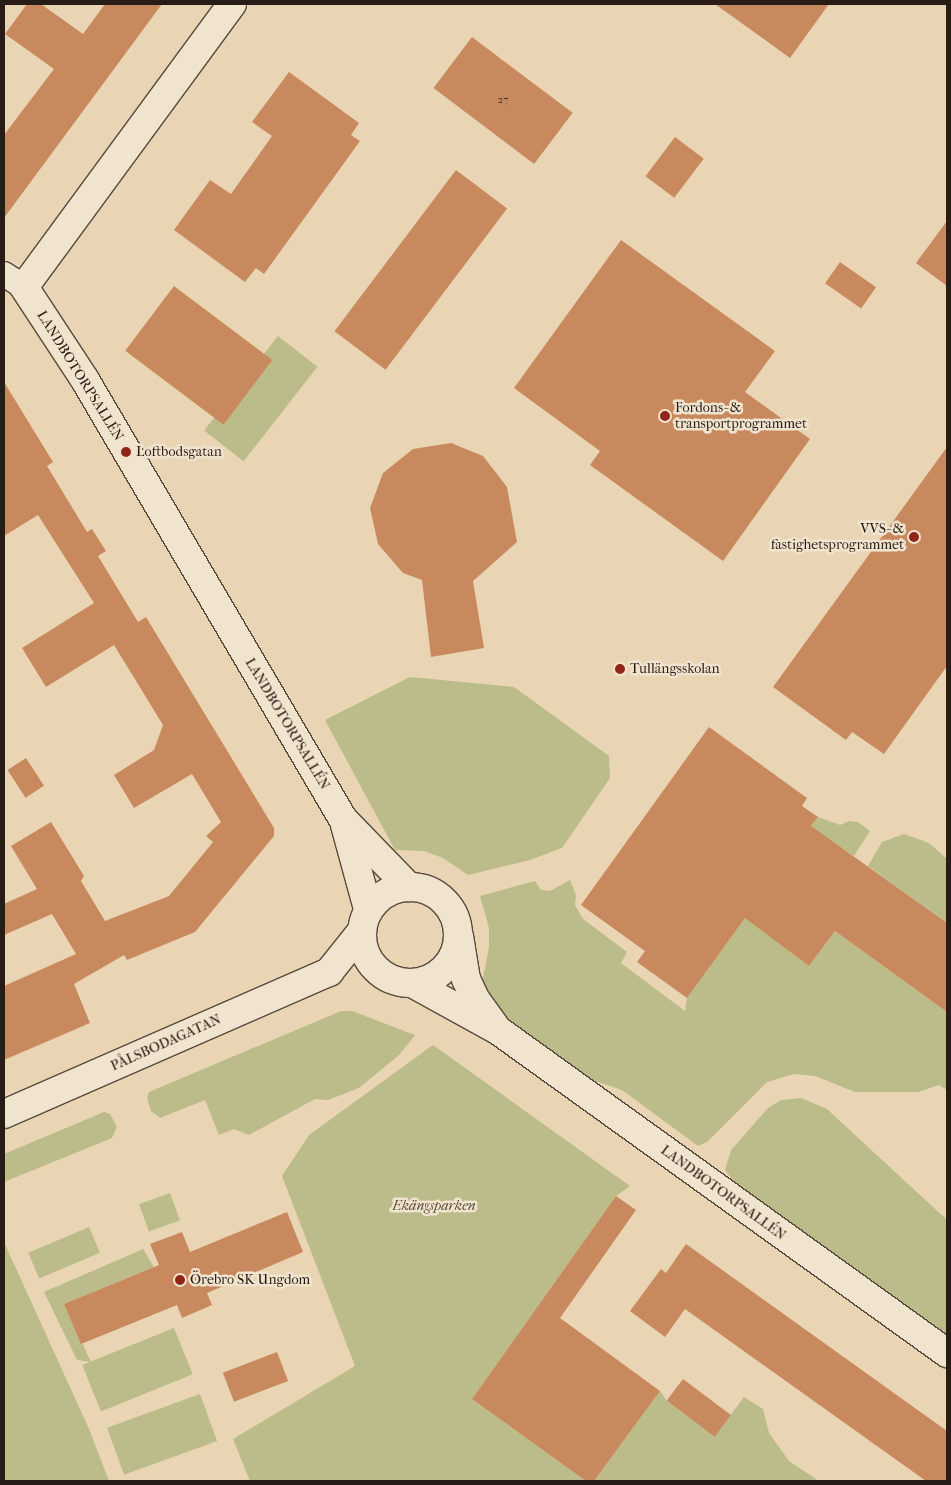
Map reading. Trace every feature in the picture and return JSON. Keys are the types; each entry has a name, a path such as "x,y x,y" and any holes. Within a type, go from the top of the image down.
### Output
{"street":[{"name":"LANDBOTORPSALLÉN","path":"232,4 14,281 85,380 343,818 409,886"},
{"name":"LANDBOTORPSALLÉN","path":"343,818 365,921"},
{"path":"409,886 421,888 440,898 450,908 458,931 458,943 448,965 426,980 412,983 385,977 366,956 365,921 386,893 409,886"},
{"name":"PÅLSBODAGATAN","path":"329,972 365,921"},
{"name":"LANDBOTORPSALLÉN","path":"458,931 466,979 476,1000 499,1031"},
{"name":"PÅLSBODAGATAN","path":"4,1114 329,972 385,977"},
{"name":"LANDBOTORPSALLÉN","path":"412,983 499,1031 947,1353"}],"green space":[{"path":"278,336 317,367 244,461 204,431"},
{"path":"410,677 514,687 609,756 610,778 562,848 530,860 468,875 443,858 424,851 395,850 325,720"},
{"path":"818,817 840,825 849,821 858,822 870,831 854,856 842,848 775,940 809,966 835,931 947,1012 947,1090 939,1085 918,1092 855,1092 815,1076 794,1074 767,1082 707,1142 698,1146 622,1090 592,1080 495,1011 482,983 489,947 489,928 480,896 535,881 541,890 550,891 570,880 576,895 575,905 583,919 627,952 621,963 685,1011 687,998"},
{"path":"904,834 929,843 947,859 947,923 868,866 882,842"},
{"path":"341,1011 352,1011 415,1035 399,1055 359,1088 328,1100 315,1099 249,1135 234,1129 219,1135 205,1100 160,1118 151,1111 147,1098 149,1092"},
{"name":"Ekängsparken","path":"433,1045 630,1186 616,1196 472,1399 586,1481 250,1481 233,1439 355,1366 282,1176 309,1135"},
{"path":"801,1098 827,1109 947,1220 947,1338 737,1186 725,1170 731,1150 768,1108 781,1100"},
{"path":"104,1112 110,1114 117,1127 112,1138 4,1182 4,1154"},
{"path":"170,1193 180,1220 149,1232 139,1204"},
{"path":"89,1227 100,1253 39,1279 28,1253"},
{"path":"4,1242 89,1429 109,1481 4,1481"},
{"path":"143,1249 154,1267 64,1304 91,1362 77,1360 44,1292"},
{"path":"174,1328 193,1374 101,1411 82,1365"},
{"path":"660,1391 667,1401 715,1436 744,1397 763,1409 769,1433 789,1461 819,1481 594,1481"},
{"path":"200,1394 217,1441 124,1475 107,1428"}],"building":[{"path":"27,4 41,4 83,34 105,4 162,4 4,218 4,135 54,69 5,34"},
{"path":"715,4 829,4 790,58"},
{"path":"472,37 573,113 534,164 433,88"},
{"path":"289,72 359,123 351,135 360,141 264,274 256,268 245,282 174,230 210,180 231,194 272,136 252,122"},
{"path":"675,137 704,159 674,198 646,176"},
{"path":"456,170 507,209 386,370 334,331"},
{"path":"947,221 947,286 916,263"},
{"name":"Fordons- & transportprogrammet","path":"621,240 775,351 745,392 810,439 723,561 590,465 600,451 514,388"},
{"path":"840,262 876,287 861,309 825,283"},
{"path":"174,286 272,360 223,425 125,351"},
{"path":"4,382 53,462 47,466 87,532 92,529 106,551 98,556 138,622 146,617 274,828 274,836 195,932 127,960 124,955 74,984 90,1023 4,1060 4,986 76,954 52,914 4,935 4,904 37,889 11,846 51,822 84,876 81,881 105,921 169,896 213,842 206,836 221,822 192,774 134,808 114,775 154,750 163,725 114,645 46,687 22,648 94,603 38,515 4,536"},
{"path":"451,443 483,456 507,487 517,542 473,581 484,648 431,657 422,580 403,573 378,544 370,508 383,473 413,449"},
{"name":"VVS- & fastighetsprogrammet","path":"947,447 947,666 884,754 852,732 846,740 773,687"},
{"path":"709,727 807,798 802,806 818,817 811,826 947,923 947,1012 835,931 809,966 745,918 687,998 637,962 645,951 581,905"},
{"path":"26,758 44,786 26,798 8,770"},
{"path":"616,1196 636,1210 560,1318 660,1391 594,1481 586,1481 472,1399"},
{"name":"Örebro SK Ungdom","path":"287,1212 303,1252 207,1293 212,1305 182,1318 177,1305 81,1344 64,1304 159,1265 150,1244 182,1232 190,1252"},
{"path":"686,1244 947,1431 947,1481 926,1481 685,1309 665,1337 630,1311 661,1269 666,1273"},
{"path":"277,1352 288,1381 234,1402 223,1373"},
{"path":"683,1379 731,1415 715,1437 667,1401"}],"place":[{"name":"Fordons- & transportprogrammet","path":"665,416"},
{"name":"Loftbodsgatan","path":"126,452"},
{"name":"VVS- & fastighetsprogrammet","path":"914,537"},
{"name":"Tullängsskolan","path":"620,669"},
{"name":"Örebro SK Ungdom","path":"180,1280"}]}
